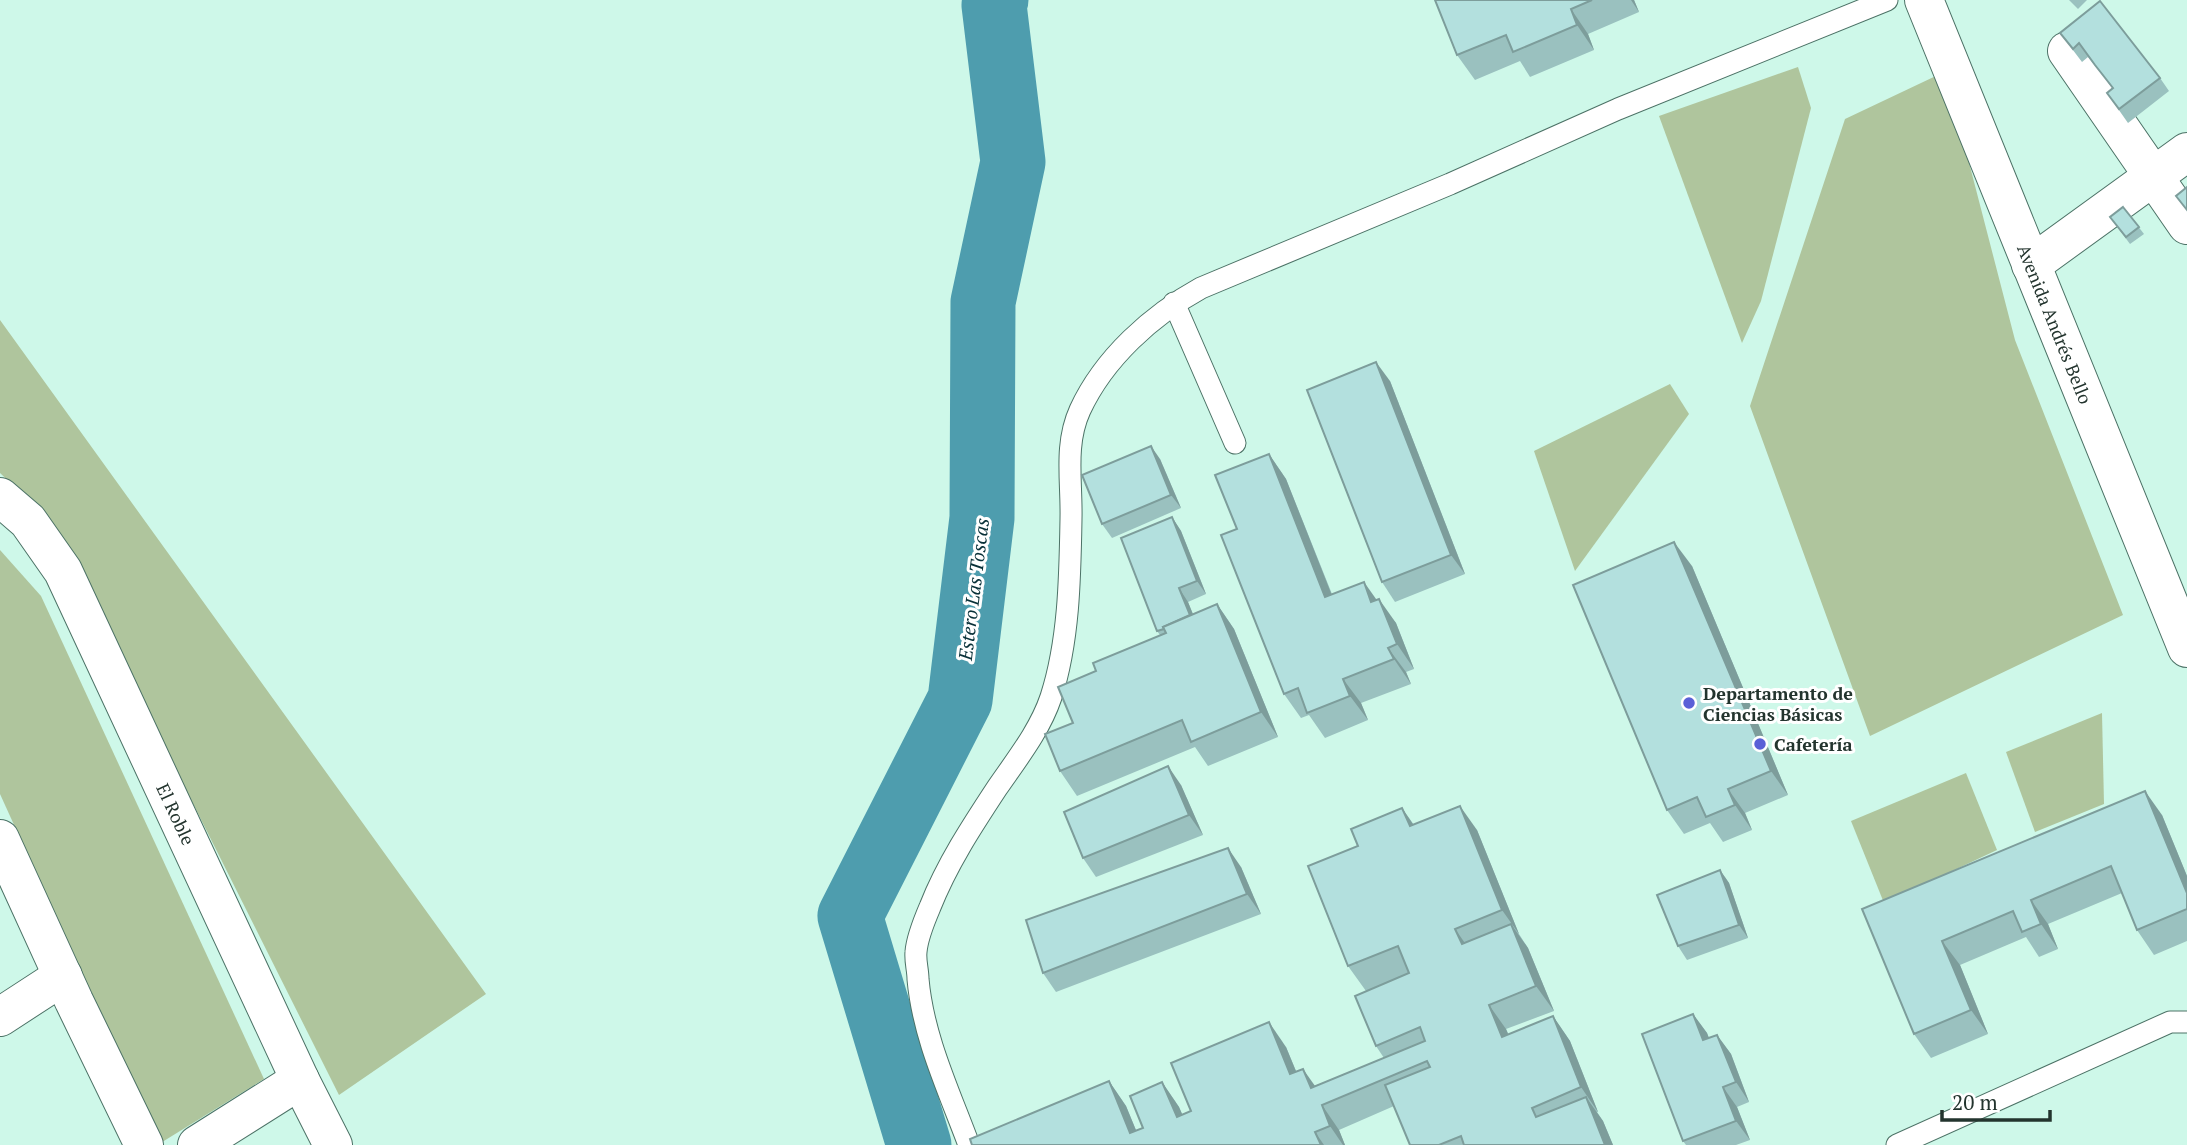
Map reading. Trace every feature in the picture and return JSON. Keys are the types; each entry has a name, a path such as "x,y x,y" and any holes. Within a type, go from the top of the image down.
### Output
{"street":[{"name":"Avenida Andrés Bello","path":"1924,0 2187,648"},
{"path":"2067,51 2187,225"},
{"path":"2031,265 2187,152"},
{"name":"El Roble","path":"0,497 28,521 63,571 300,1080 333,1145"},
{"path":"0,839 144,1145"},
{"path":"0,1017 63,976"},
{"path":"197,1145 300,1080"}],"lane":[{"path":"969,1145 929,1038 920,995 916,952 939,885 972,825 1030,740 1050,700 1062,655 1071,518 1069,451 1080,410 1104,372 1134,336 1174,303 1201,288 1450,184 1618,109 1887,0"},
{"path":"1174,303 1235,443"},
{"path":"1897,1145 2170,1022 2187,1022"}],"green space":[{"path":"1798,67 1811,108 1761,301 1742,343 1659,116"},
{"path":"1940,74 1952,97 2015,340 2123,615 1870,736 1750,406 1845,119"},
{"path":"0,320 486,994 339,1095 70,558 37,508 0,473"},
{"path":"1670,384 1689,414 1575,571 1534,451"},
{"path":"0,550 41,596 264,1079 159,1144 0,794"},
{"path":"2102,713 2104,804 2035,832 2006,752"},
{"path":"1966,773 1997,850 1884,903 1851,821"}],"building":[{"path":"1435,0 1592,0 1571,9 1577,25 1513,52 1506,35 1457,55"},
{"path":"2100,1 2160,78 2119,109 2107,93 2113,88 2079,43 2073,49 2060,33"},
{"path":"2187,187 2187,210 2176,196"},
{"path":"2123,207 2139,227 2126,237 2110,217"},
{"path":"1376,362 1451,555 1382,582 1307,390"},
{"path":"1151,446 1171,495 1102,524 1082,475"},
{"path":"1269,454 1325,597 1364,582 1371,602 1379,599 1397,644 1388,648 1394,659 1343,679 1350,696 1307,713 1298,688 1284,694 1221,535 1237,529 1215,475"},
{"path":"1172,517 1197,581 1179,588 1190,615 1157,631 1121,538"},
{"name":"Departamento de Ciencias Básicas","path":"1674,542 1771,771 1728,789 1735,805 1706,817 1697,797 1667,810 1573,585"},
{"path":"1217,604 1261,712 1191,742 1182,720 1060,771 1045,734 1073,723 1058,687 1096,671 1093,663 1166,633 1163,627"},
{"path":"1168,766 1189,815 1083,858 1064,812"},
{"path":"2145,791 2187,893 2187,909 2137,930 2111,866 2031,900 2041,924 2022,932 2013,911 1942,941 1971,1010 1914,1034 1862,909"},
{"path":"1460,806 1502,910 1455,929 1462,944 1511,924 1536,986 1489,1005 1502,1037 1553,1016 1581,1087 1532,1108 1536,1117 1586,1097 1605,1145 1464,1145 1461,1136 1439,1145 1410,1145 1385,1085 1430,1067 1427,1061 1322,1105 1330,1126 1315,1132 1321,1145 972,1145 970,1139 1109,1081 1130,1133 1143,1128 1130,1096 1162,1082 1177,1117 1191,1111 1171,1063 1269,1022 1290,1074 1303,1069 1311,1088 1425,1041 1420,1027 1376,1046 1355,996 1409,973 1398,946 1348,966 1308,866 1358,846 1351,829 1402,808 1410,826"},
{"path":"1228,848 1247,894 1043,973 1026,920"},
{"path":"1720,870 1739,925 1678,946 1657,895"},
{"path":"1693,1014 1703,1040 1717,1035 1736,1082 1723,1087 1736,1121 1683,1141 1642,1034"}],"waterway":[{"name":"Estero Las Toscas","path":"919,1145 850,916 960,700 982,518 983,302 1013,162 994,5 996,0"}],"place":[{"name":"Departamento de Ciencias Básicas","path":"1689,703"},
{"name":"Cafetería","path":"1760,744"}]}
